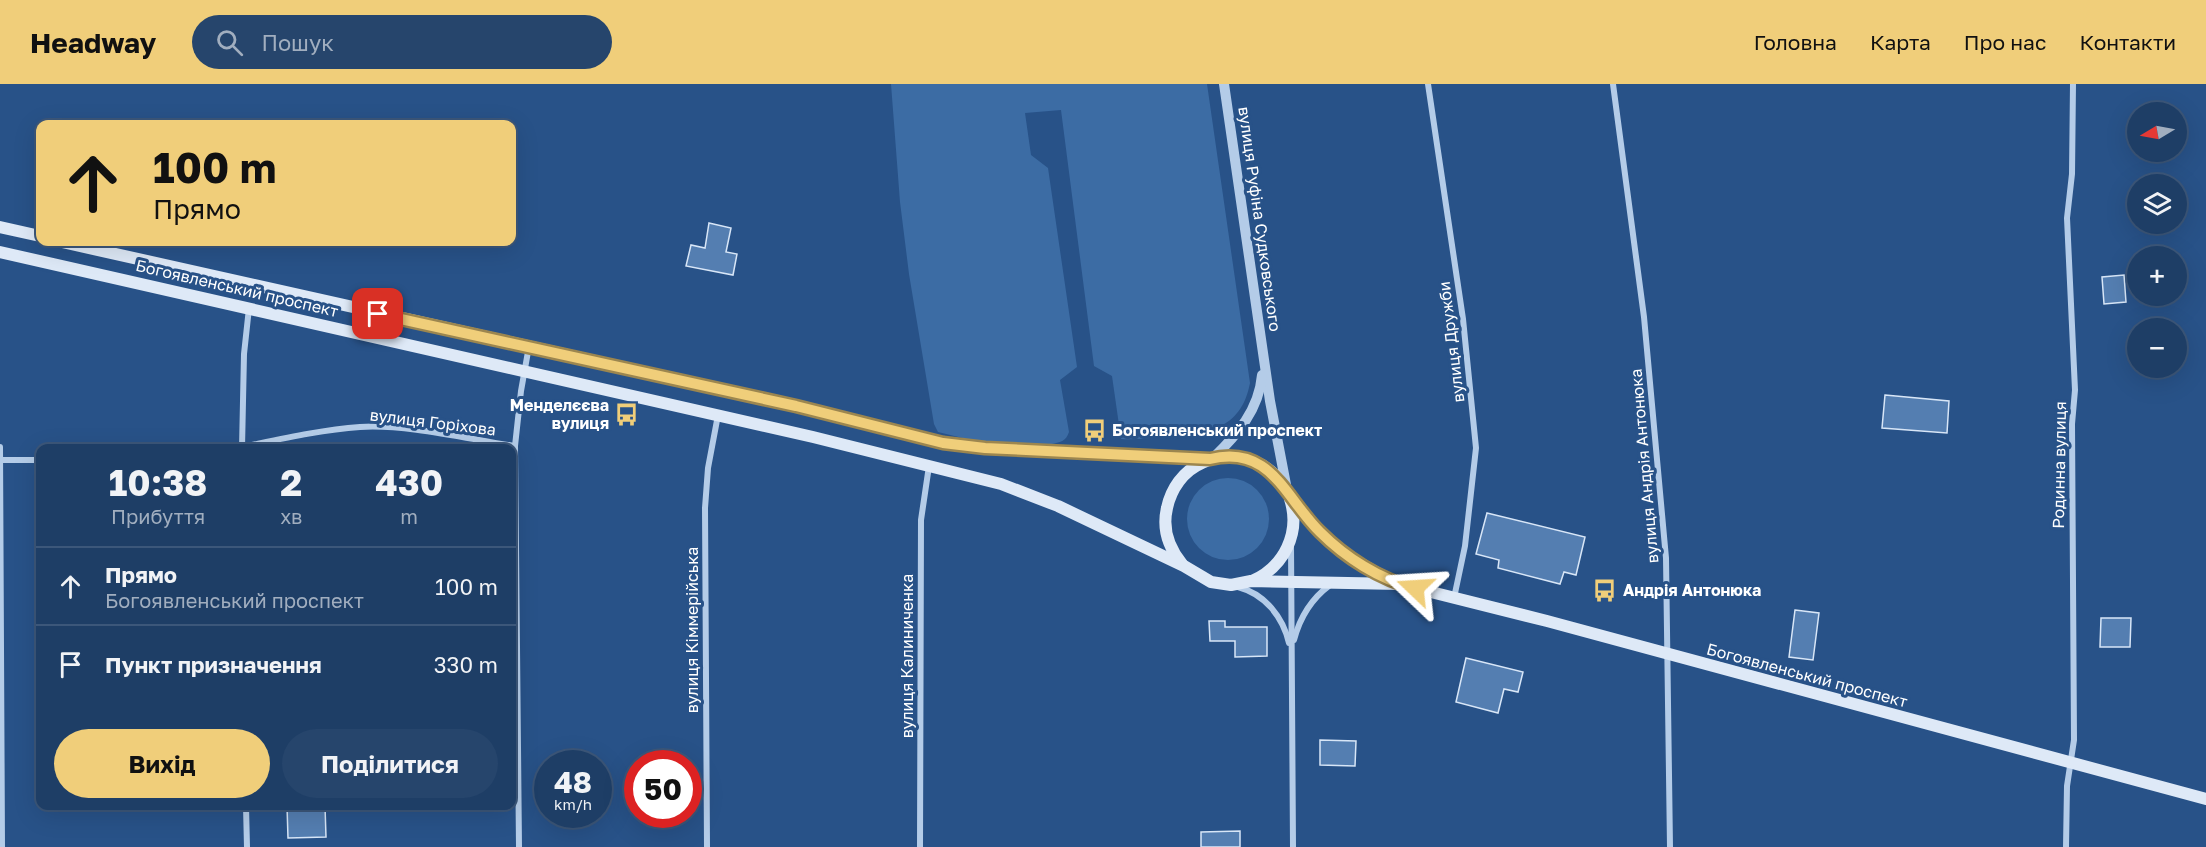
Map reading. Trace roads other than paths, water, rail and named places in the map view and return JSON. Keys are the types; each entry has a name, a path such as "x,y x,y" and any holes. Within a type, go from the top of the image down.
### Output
{"main road":[{"path":"0,227 36,236"},
{"name":"Богоявленський проспект","path":"79,246 401,320 529,346 830,414 943,443 985,448 1212,459 1242,457 1260,464 1275,475 1320,532 1337,548 1357,562 1400,585"},
{"name":"Богоявленський проспект","path":"0,252 524,370 1001,484 1039,499 1184,566 1201,579 1232,585 1251,581 1400,585 1668,654 2206,799"},
{"path":"1184,566 1171,546 1165,523 1166,511 1171,494 1181,479 1199,464 1212,459"},
{"name":"вулиця Руфіна Судковського","path":"1289,495 1294,517 1291,539"},
{"path":"1251,581 1266,574 1279,562 1291,539"}],"street":[{"name":"вулиця Руфіна Судковського","path":"1224,84 1274,431 1289,495"},
{"name":"вулиця Дружби","path":"1428,84 1463,319 1476,448 1465,546 1454,598"},
{"name":"вулиця Андрія Антонюка","path":"1613,84 1644,317 1666,558 1670,847"},
{"name":"Родинна вулиця","path":"2066,847 2067,786 2074,740 2072,435 2074,390 2067,219 2073,154 2073,84"},
{"path":"242,444 244,354 249,308"},
{"path":"515,444 529,346"},
{"name":"вулиця Руфіна Судковського","path":"1212,459 1239,432 1252,411 1262,380 1264,359"},
{"name":"вулиця Кіммерійська","path":"707,847 705,508 708,468 718,415"},
{"name":"вулиця Горіхова","path":"261,444 321,431 362,427 409,430 502,444"},
{"path":"0,447 2,847"},
{"path":"1,460 36,460"},
{"name":"вулиця Калиниченка","path":"920,847 921,520 929,465"},
{"name":"вулиця Руфіна Судковського","path":"1291,539 1293,847"},
{"path":"516,546 519,847"},
{"name":"вулиця Руфіна Судковського","path":"1291,655 1299,622 1318,594 1331,584"},
{"name":"вулиця Руфіна Судковського","path":"1232,585 1255,594 1275,611 1286,632 1291,655"},
{"path":"246,810 247,847"}],"place":[{"name":"Менделєєва вулиця","path":"627,414"},
{"name":"Богоявленський проспект","path":"1094,430"},
{"name":"Андрія Антонюка","path":"1605,590"}]}
